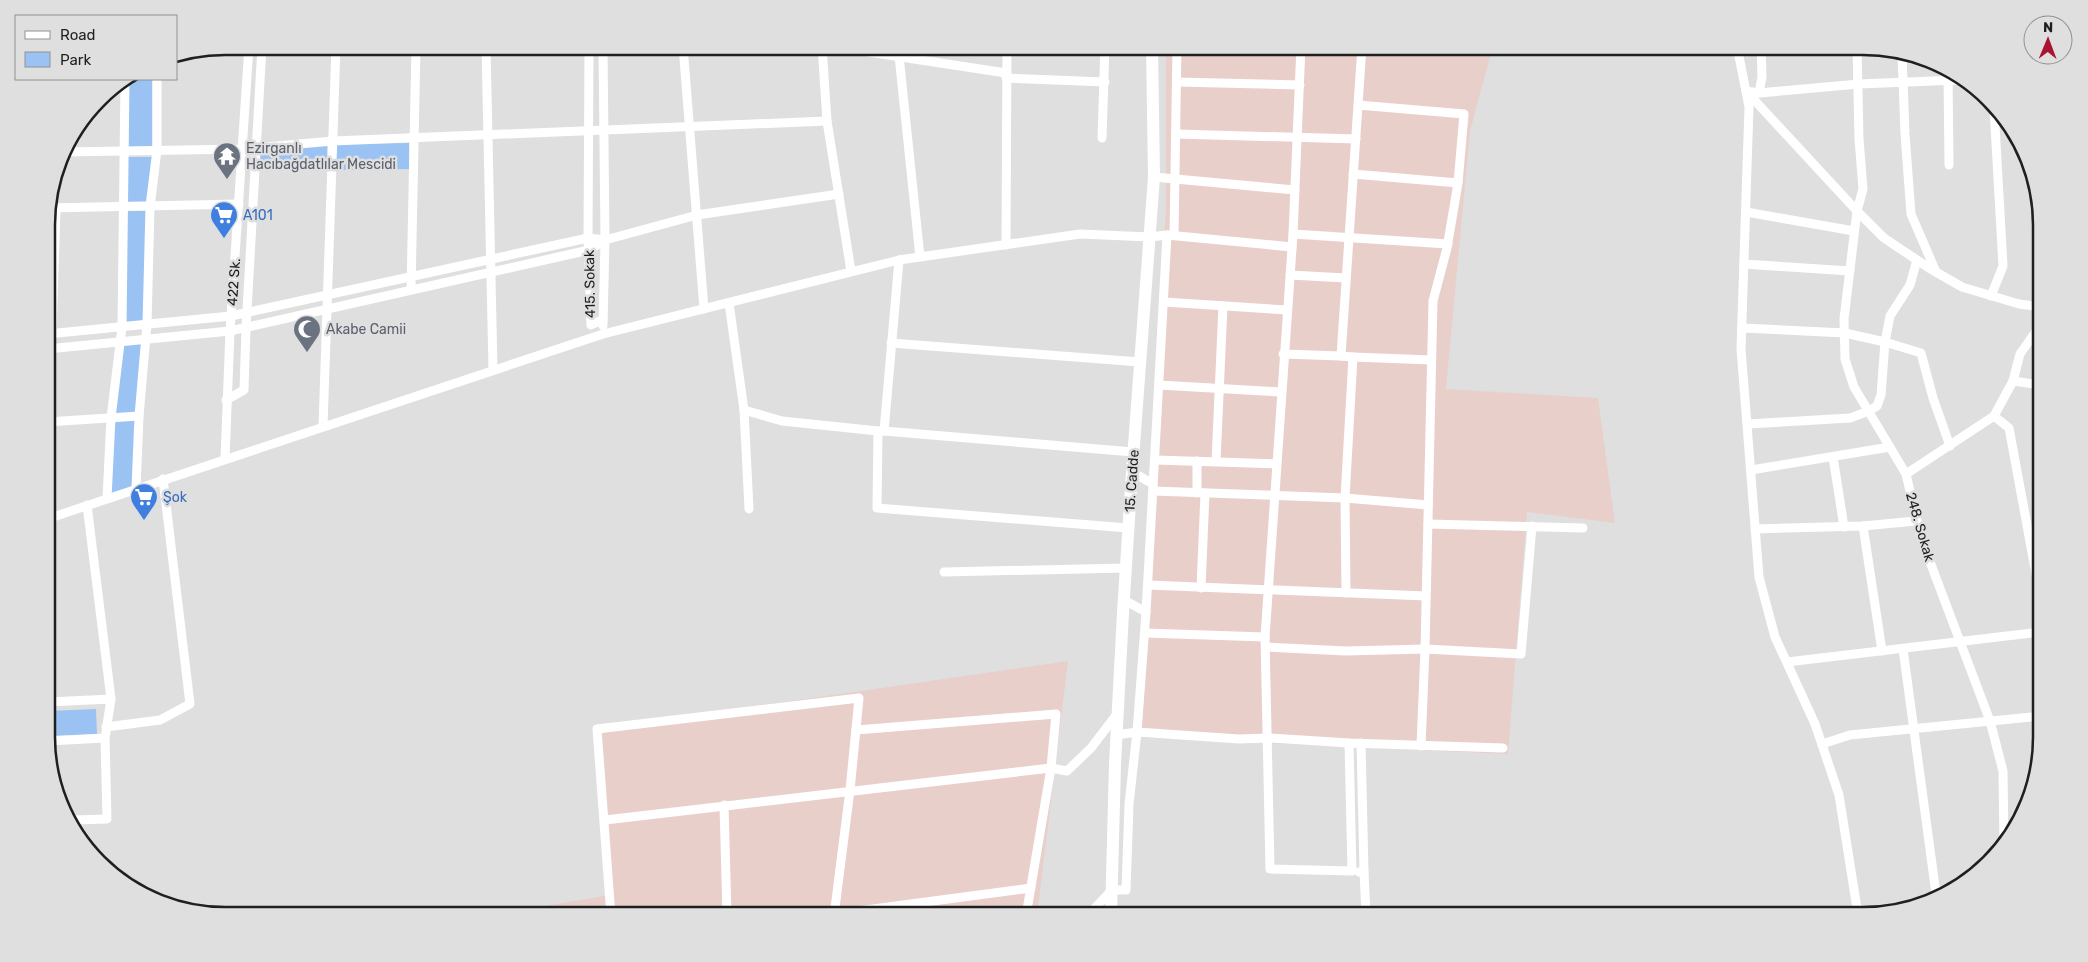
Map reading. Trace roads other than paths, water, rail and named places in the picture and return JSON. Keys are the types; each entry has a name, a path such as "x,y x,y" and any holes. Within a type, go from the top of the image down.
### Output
{"main road":[{"name":"15. Cadde","path":"1112,907 1116,735 1133,452 1154,177 1152,55"}],"street":[{"name":"422 Sk.","path":"224,459 230,331 248,55"},
{"name":"422 Sk.","path":"226,400 244,390 262,55"},
{"path":"323,426 336,55"},
{"path":"411,290 416,55"},
{"path":"486,55 492,370"},
{"name":"415. Sokak","path":"589,55 588,238 590,325 602,320 605,240 603,55"},
{"path":"684,55 704,309"},
{"path":"823,55 828,121 851,271"},
{"path":"886,55 1006,76 1105,82"},
{"path":"1006,244 1007,55"},
{"path":"1102,138 1105,55"},
{"path":"1096,907 1112,890 1126,890 1129,804 1145,633 1164,302 1175,180 1178,55"},
{"path":"1301,55 1293,234 1283,354 1265,637 1270,869 1364,872"},
{"path":"1341,356 1361,55"},
{"path":"1739,55 1749,107 1741,350 1759,577 1775,637 1815,724 1839,795 1857,907"},
{"path":"1759,93 1762,77 1761,55"},
{"name":"248. Sokak","path":"1857,55 1859,139 1863,188 1854,231 1844,319 1845,358 1854,387 1906,474 1916,521 1990,721 2002,771 2004,832"},
{"path":"899,57 920,257"},
{"path":"1902,60 1911,214 1936,272"},
{"path":"1746,91 1759,93 1859,84 1902,83 1946,77"},
{"path":"1948,78 1949,165"},
{"path":"136,488 139,416 147,324 150,207 157,150 157,80"},
{"path":"1177,82 1300,85"},
{"path":"107,498 111,418 122,327 124,89"},
{"path":"1746,91 1884,238 1962,287 2019,304 2033,306"},
{"path":"1358,105 1464,114 1458,183 1448,244 1433,301 1425,649 1420,746"},
{"path":"1991,296 2003,266 1995,118"},
{"path":"72,152 243,148 333,141 828,121"},
{"path":"1176,134 1356,139"},
{"path":"1353,174 1458,183"},
{"path":"1154,177 1295,190"},
{"path":"55,348 246,328 589,250 605,240 697,215 839,194"},
{"path":"56,208 240,204"},
{"path":"1746,212 1854,231"},
{"path":"55,516 603,334 898,260 1080,234 1171,235 1292,247"},
{"path":"1293,234 1448,244"},
{"path":"55,333 231,316 588,238 605,240"},
{"path":"898,260 881,431 877,508 1128,528"},
{"path":"1748,424 1850,418 1869,412 1877,406 1881,395 1890,316 1910,285 1917,260"},
{"path":"1744,264 1850,271"},
{"path":"1290,275 1346,278"},
{"path":"729,302 744,410 749,509"},
{"path":"1164,302 1287,310"},
{"path":"1216,461 1223,306"},
{"path":"602,320 603,334"},
{"path":"1742,328 1845,333 1886,342 1921,353 1933,398 1950,446"},
{"path":"1906,474 1994,416 2013,381 2020,354 2033,335"},
{"path":"891,343 1140,362"},
{"path":"1283,354 1431,360"},
{"path":"1346,593 1346,498 1353,357"},
{"path":"2013,381 2033,384"},
{"path":"1159,385 1281,392"},
{"path":"744,410 782,421 1133,452"},
{"path":"55,422 139,416"},
{"path":"1994,416 2009,428 2033,558"},
{"path":"1751,470 1890,447"},
{"path":"1833,457 1844,527"},
{"path":"1155,460 1276,464"},
{"path":"1197,461 1201,493 1200,588"},
{"path":"1132,472 1153,488 1201,493 1346,498 1428,506"},
{"path":"106,727 160,720 190,704 163,479"},
{"path":"77,820 106,819 106,727 112,699 87,505"},
{"path":"1755,530 1863,526 1916,521"},
{"path":"1428,524 1583,528"},
{"path":"1266,647 1346,652 1425,649 1521,654 1532,526"},
{"path":"1863,526 1882,651"},
{"path":"944,572 1126,568"},
{"path":"1148,585 1426,596"},
{"path":"1124,600 1146,612"},
{"path":"1145,633 1265,637"},
{"path":"1787,662 2033,633"},
{"path":"1903,649 1936,890"},
{"path":"610,907 597,729 859,698 850,790 835,907"},
{"path":"55,702 112,699"},
{"path":"856,730 1056,714 1051,768 1028,907"},
{"path":"605,820 1051,768 1067,770 1091,748 1118,714"},
{"path":"1822,744 1850,735 2033,717"},
{"path":"1116,735 1137,732 1239,739 1267,738 1361,744 1503,748"},
{"path":"55,740 106,738"},
{"path":"1349,743 1352,871"},
{"path":"1361,744 1366,907"},
{"path":"724,806 727,907"},
{"path":"892,907 1031,888"}],"place":[{"name":"Ezirganlı Hacıbağdatlılar Mescidi","path":"227,180"},
{"name":"A101","path":"224,239"},
{"name":"Akabe Camii","path":"307,353"},
{"name":"Şok","path":"144,521"}]}
